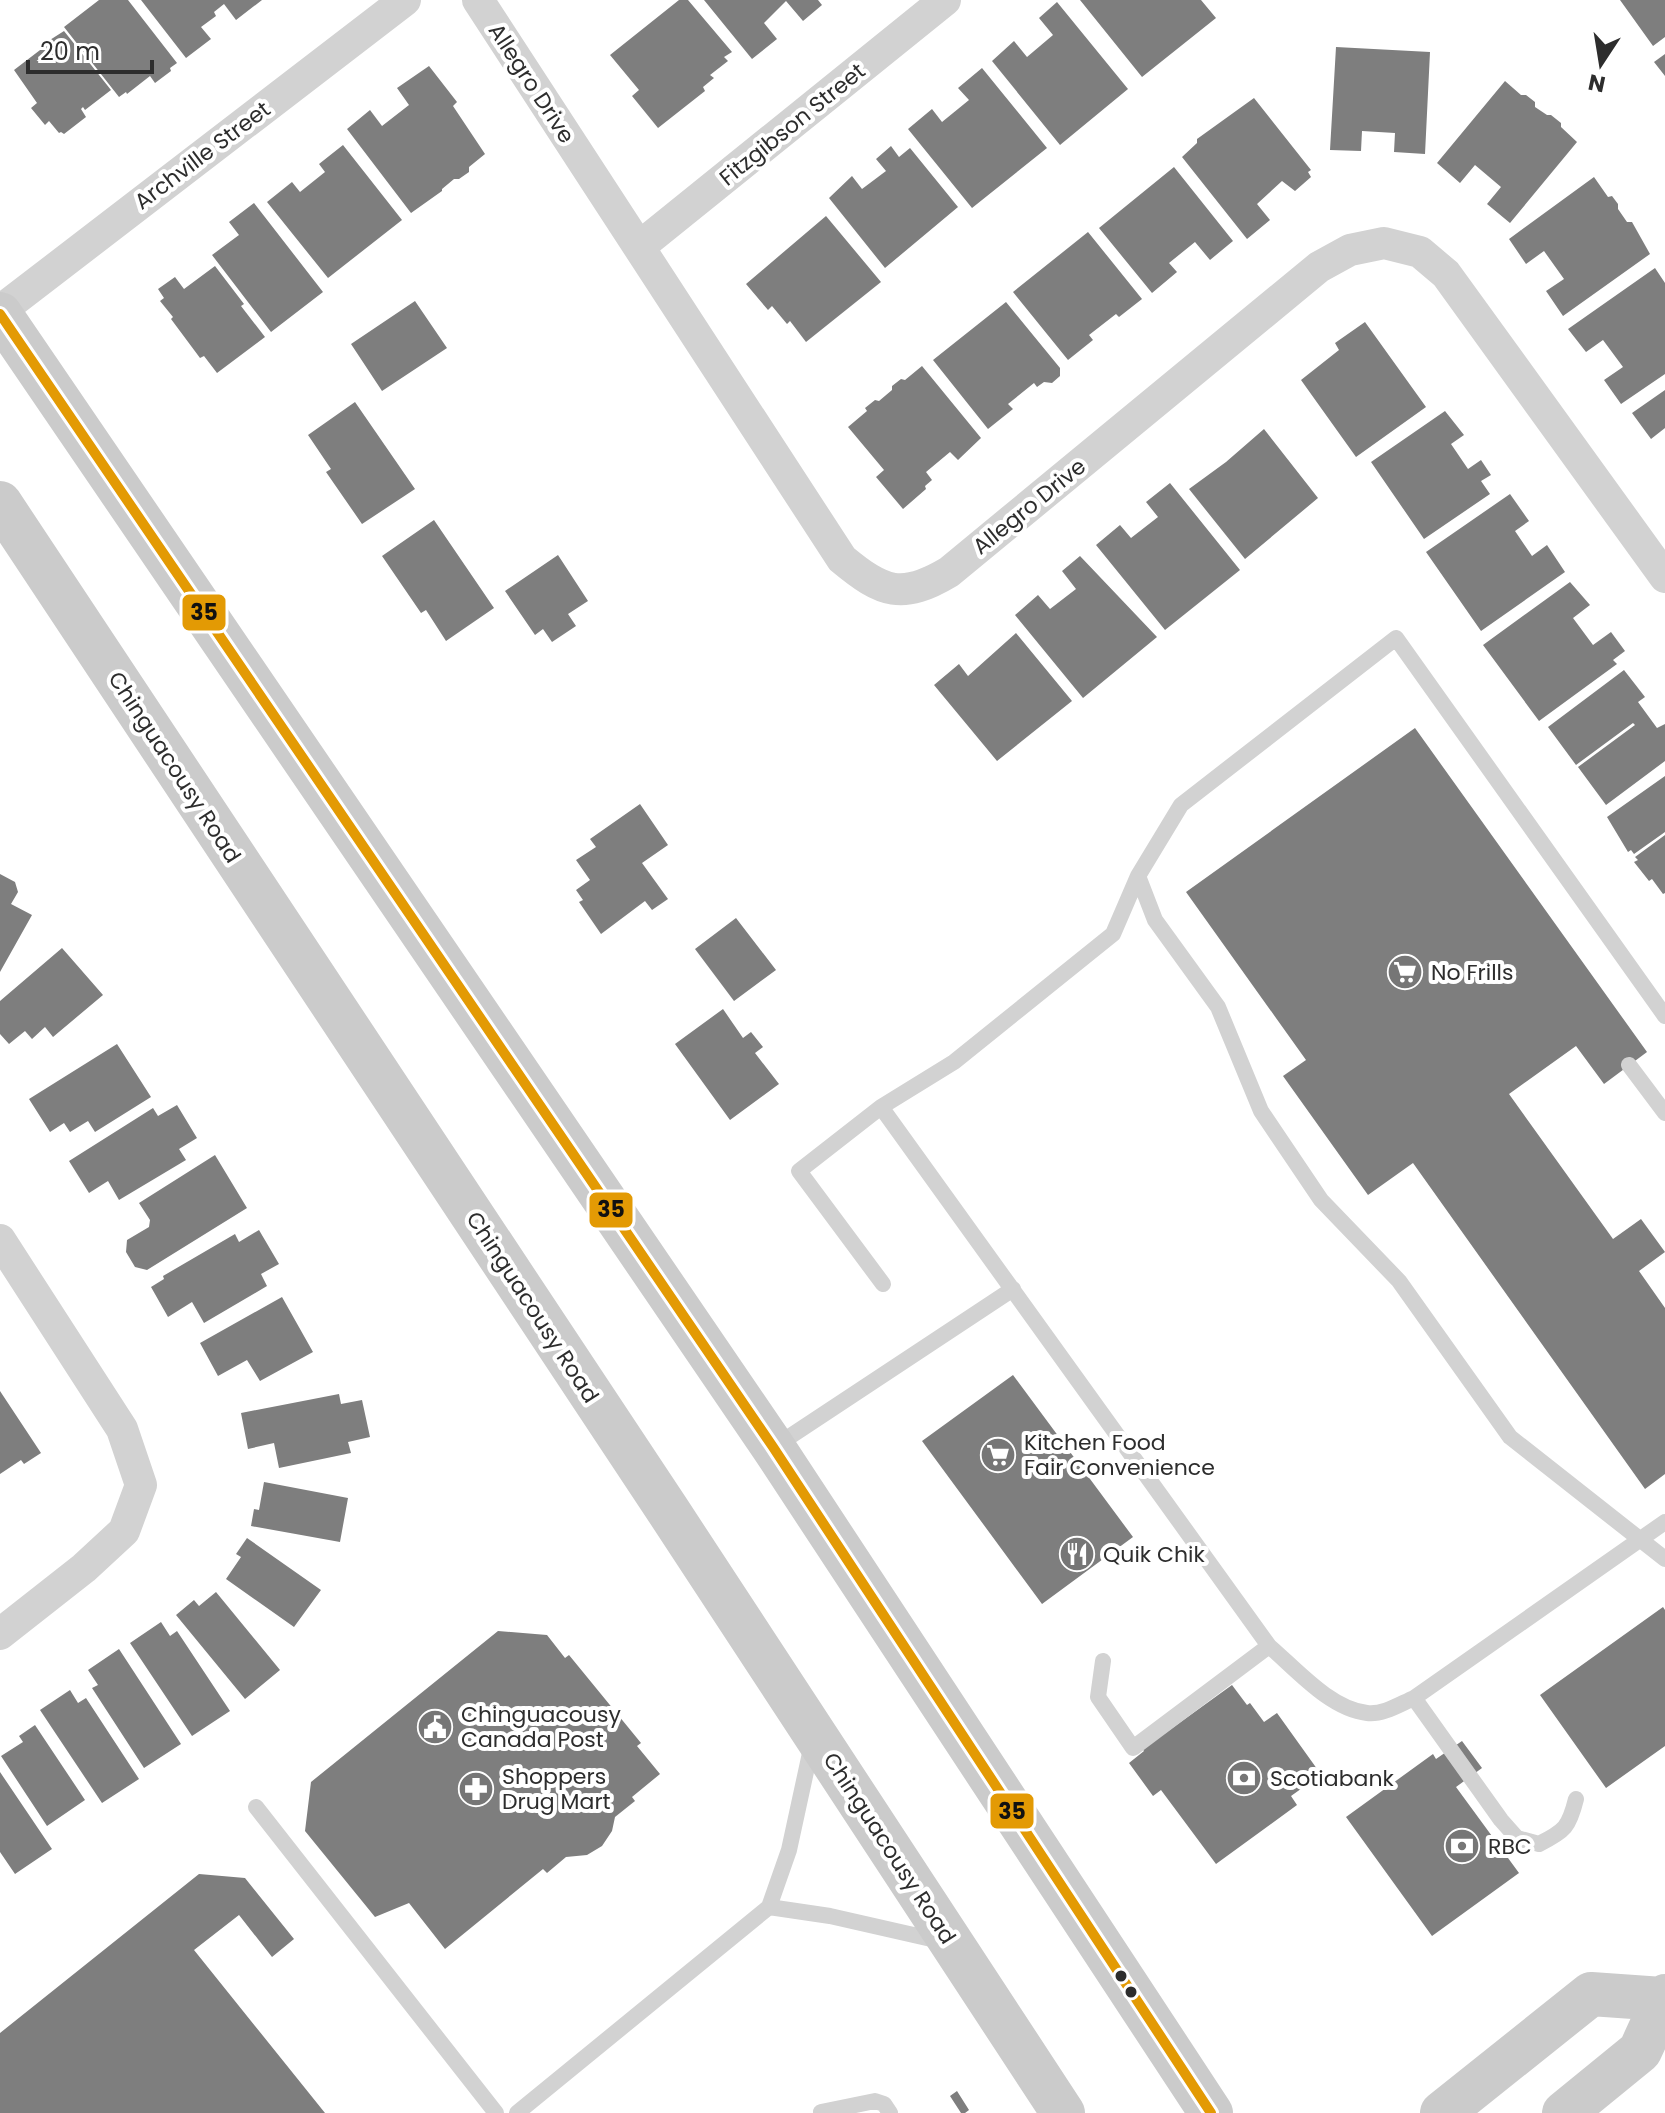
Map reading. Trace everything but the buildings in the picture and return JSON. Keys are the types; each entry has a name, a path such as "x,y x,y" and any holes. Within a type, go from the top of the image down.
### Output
{"main road":[{"path":"0,313 773,1447 1211,2113"},
{"name":"Chinguacousy Road","path":"0,503 815,1733 1063,2113"},
{"path":"1442,2113 1591,1994 1663,1997 1640,2051 1564,2113"}],"street":[{"name":"Archville Street","path":"0,313 405,0"},
{"name":"Allegro Drive","path":"478,0 842,559 875,584 897,590 923,587 949,572 1319,267 1350,250 1384,243 1420,252 1446,274 1665,577"},
{"name":"Fitzgibson Street","path":"639,247 945,0"},
{"path":"0,1240 122,1429 141,1485 124,1531 84,1568 0,1634"}],"lane":[{"path":"883,1284 799,1171 881,1107 954,1062 1113,934 1138,876 1181,805 1396,638 1665,1016"},
{"path":"1138,876 1155,920 1218,1007 1261,1111 1321,1200 1399,1281 1510,1437 1665,1559"},
{"path":"1629,1065 1665,1113"},
{"path":"881,1107 1269,1646 1330,1700 1367,1713 1386,1710 1414,1698 1665,1522"},
{"path":"773,1447 1013,1289"},
{"path":"1103,1661 1098,1697 1133,1748 1269,1646"},
{"path":"1414,1698 1517,1838 1539,1844 1558,1834 1569,1824 1576,1799"},
{"path":"517,2113 769,1907 789,1850 815,1733"},
{"path":"256,1807 496,2113"},
{"path":"769,1907 830,1916 952,1944"},
{"path":"821,2112 875,2101 884,2104 890,2113"}],"transit line":[{"name":"35","path":"0,314 773,1447 1211,2113"}],"place":[{"name":"No Frills","path":"1405,972"},
{"name":"Kitchen Food Fair Convenience","path":"998,1455"},
{"name":"Quik Chik","path":"1077,1554"},
{"name":"Chinguacousy Canada Post","path":"435,1727"},
{"name":"Scotiabank","path":"1244,1778"},
{"name":"Shoppers Drug Mart","path":"476,1789"},
{"name":"RBC","path":"1462,1846"}]}
